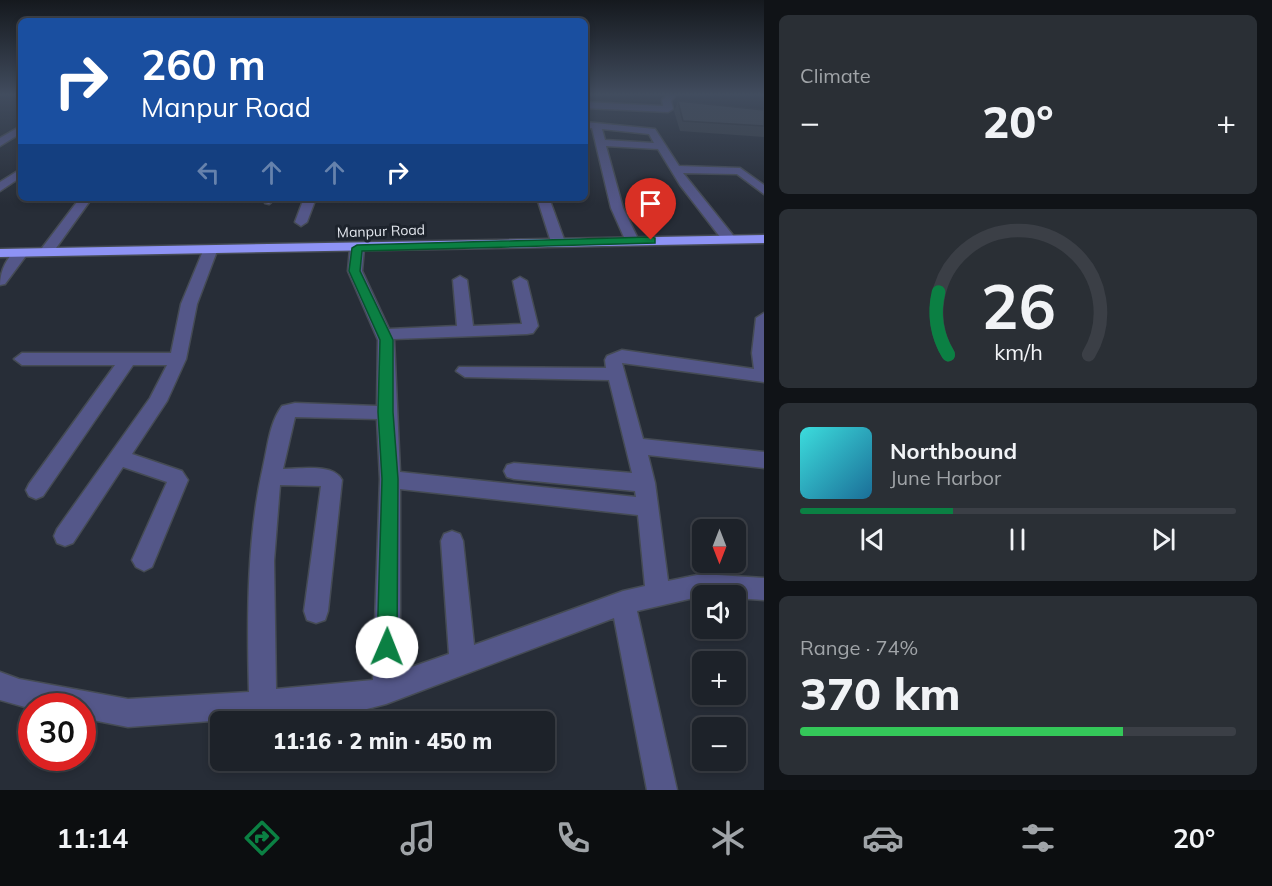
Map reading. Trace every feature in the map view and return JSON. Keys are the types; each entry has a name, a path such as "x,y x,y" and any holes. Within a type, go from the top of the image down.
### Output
{"highway":[{"name":"Manpur Road","path":"0,253 210,251 764,239"}],"street":[{"path":"0,143 17,132"},
{"path":"594,132 617,208 632,241"},
{"path":"651,132 674,169 729,239"},
{"path":"599,143 662,146"},
{"path":"674,169 740,171 764,191"},
{"path":"0,188 18,173"},
{"path":"46,252 84,201"},
{"path":"301,222 309,201"},
{"path":"544,201 558,243"},
{"path":"357,248 355,271 385,334 390,479 386,690"},
{"path":"65,536 158,401 178,359 189,304 210,251"},
{"path":"0,281 21,252"},
{"path":"460,280 466,333"},
{"path":"385,334 466,333 530,328 520,281"},
{"path":"658,595 645,483 615,375 613,360 622,356 763,376 760,353 764,318"},
{"path":"22,359 127,361 178,359"},
{"path":"36,490 127,361"},
{"path":"465,371 615,375"},
{"path":"263,705 260,589 269,477 283,419 290,411 386,412"},
{"path":"635,446 764,460"},
{"path":"119,458 176,477 178,480 144,560"},
{"path":"514,471 645,483"},
{"path":"269,477 329,478 332,480 316,611"},
{"path":"390,479 648,507"},
{"path":"452,540 463,661"},
{"path":"0,686 19,693 128,712 263,705 363,696 386,690 623,603 702,585 764,589"},
{"path":"623,603 662,790"}],"route":[{"path":"387,647 390,479 386,412 386,340 385,333 355,271 357,248 651,240"}]}
